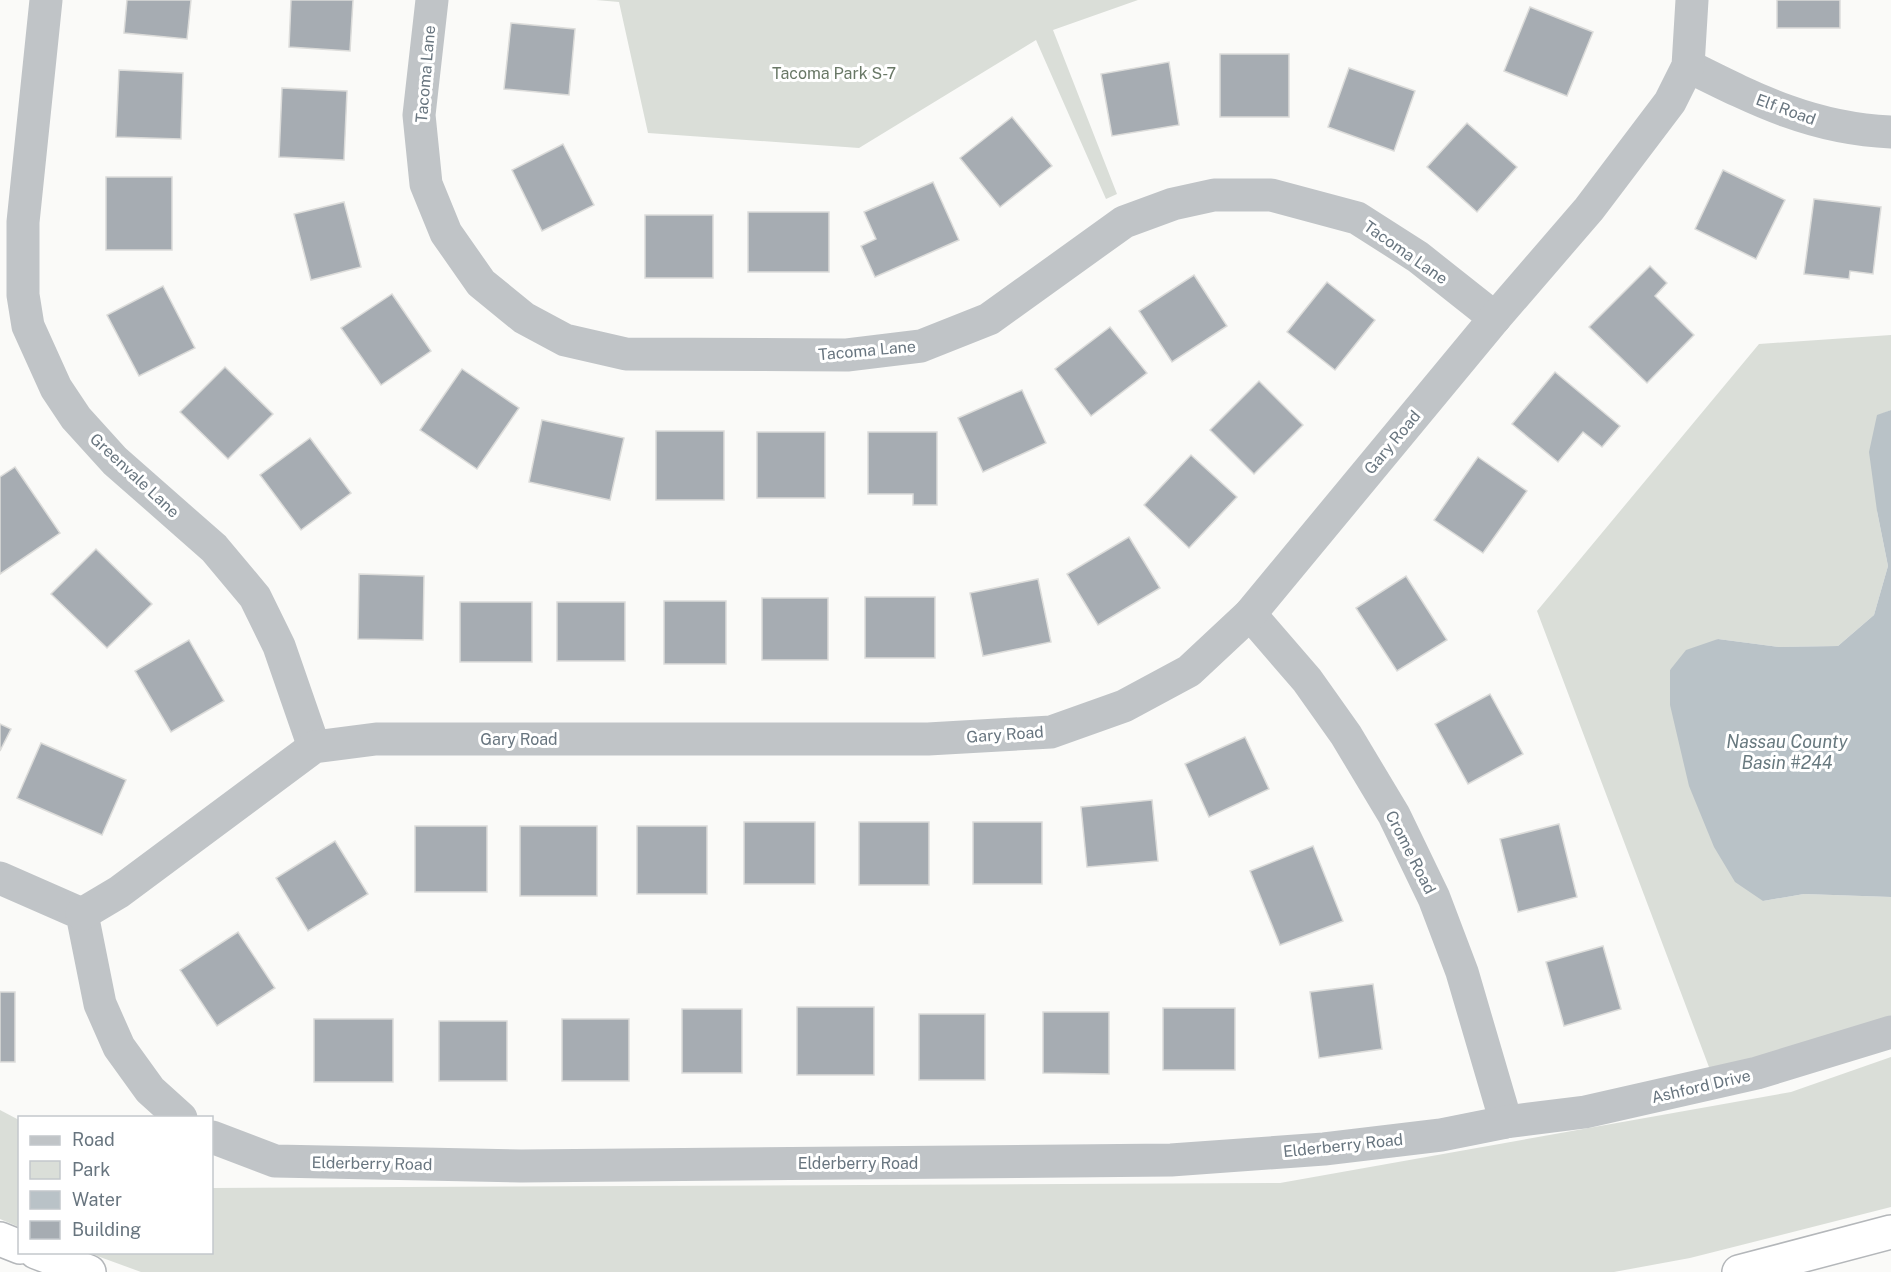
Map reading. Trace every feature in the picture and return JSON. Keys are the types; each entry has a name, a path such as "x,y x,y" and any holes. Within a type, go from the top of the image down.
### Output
{"highway":[{"path":"1739,1272 1891,1232"},
{"path":"0,1239 18,1246"},
{"path":"41,1254 89,1272"}],"street":[{"name":"Greenvale Lane","path":"46,0 23,222 22,295 28,326 56,388 76,418 115,461 214,548 255,597 279,646 314,747"},
{"name":"Tacoma Lane","path":"432,0 419,115 426,184 446,233 481,282 524,318 565,339 626,354 847,355 921,346 988,319 1124,222 1173,204 1214,195 1271,195 1357,218 1418,257 1495,318"},
{"name":"Gary Road","path":"82,914 119,892 314,747 376,739 928,739 1050,732 1124,706 1189,671 1251,614 1495,318 1589,209 1670,102 1688,66 1692,0"},
{"name":"Elf Road","path":"1688,66 1790,114 1828,124 1891,132"},
{"name":"Crome Road","path":"1251,614 1307,680 1340,726 1394,815 1434,898 1458,961 1506,1122"},
{"path":"0,878 82,914 100,1004 119,1047 150,1090 179,1116"},
{"name":"Ashford Drive","path":"1506,1122 1585,1112 1757,1073 1891,1032"},
{"name":"Elderberry Road","path":"213,1137 275,1161 287,1162 521,1166 1159,1160 1324,1149 1441,1135 1506,1122"}],"green space":[{"name":"Tacoma Park S-7","path":"596,0 1138,0 1053,30 1117,194 1106,199 1036,40 859,148 648,133 619,2"},
{"path":"1891,335 1891,410 1877,416 1877,511 1888,566 1874,615 1838,646 1779,647 1718,639 1670,670 1763,901 1804,894 1891,897 1891,1032 1715,1083 1537,611 1759,344"},
{"path":"1891,1057 1891,1207 1690,1258 1614,1272 141,1272 92,1254 213,1254 213,1188 1280,1183 1791,1092"},
{"path":"0,1110 18,1119 18,1227 0,1219"}],"water":[{"name":"Nassau County Basin #244","path":"1891,410 1891,897 1804,894 1763,901 1735,882 1714,847 1689,786 1670,705 1670,670 1686,650 1718,639 1779,647 1838,646 1874,615 1888,566 1877,511 1869,452 1877,415"}],"building":[{"path":"127,0 191,0 187,39 124,33"},
{"path":"291,0 353,0 350,51 289,47"},
{"path":"1777,0 1840,0 1840,28 1777,28"},
{"path":"1530,7 1593,32 1567,96 1504,71"},
{"path":"511,23 575,29 569,95 504,89"},
{"path":"1220,54 1289,54 1289,117 1220,117"},
{"path":"1169,62 1179,125 1112,136 1101,74"},
{"path":"1349,68 1415,91 1394,151 1328,127"},
{"path":"119,70 183,73 181,139 116,137"},
{"path":"282,88 347,91 344,160 279,157"},
{"path":"1012,117 1052,166 1000,207 960,158"},
{"path":"1467,123 1517,167 1477,212 1427,167"},
{"path":"563,144 594,205 542,231 512,170"},
{"path":"1723,170 1785,200 1756,259 1695,229"},
{"path":"106,177 172,177 172,250 106,250"},
{"path":"933,182 959,240 875,277 861,246 876,239 864,212"},
{"path":"1814,199 1881,207 1873,274 1850,271 1849,279 1804,274"},
{"path":"344,202 361,267 311,280 294,214"},
{"path":"748,212 829,212 829,272 748,272"},
{"path":"645,215 713,215 713,278 645,278"},
{"path":"1650,266 1667,283 1655,296 1694,335 1647,383 1589,327"},
{"path":"1194,275 1227,326 1172,362 1139,311"},
{"path":"1327,282 1375,320 1335,370 1287,332"},
{"path":"163,286 195,348 139,376 107,315"},
{"path":"392,294 431,351 381,385 341,328"},
{"path":"1110,327 1147,373 1091,416 1055,369"},
{"path":"225,367 273,414 228,459 180,412"},
{"path":"462,369 519,408 477,469 420,430"},
{"path":"1555,372 1620,426 1602,447 1583,432 1558,462 1512,424"},
{"path":"1259,381 1303,425 1254,474 1210,430"},
{"path":"1022,390 1046,443 983,472 958,418"},
{"path":"542,420 624,438 610,500 529,482"},
{"path":"656,431 724,431 724,500 656,500"},
{"path":"757,432 825,432 825,498 757,498"},
{"path":"868,432 937,432 937,505 913,505 913,494 868,494"},
{"path":"310,438 351,493 301,530 260,475"},
{"path":"1191,455 1237,497 1189,548 1144,505"},
{"path":"1478,457 1527,491 1483,553 1434,520"},
{"path":"15,467 60,533 0,574 0,477"},
{"path":"1129,537 1160,588 1098,625 1067,574"},
{"path":"96,549 152,604 107,648 51,594"},
{"path":"359,574 424,576 423,640 358,639"},
{"path":"1406,576 1447,640 1397,671 1356,608"},
{"path":"1038,579 1051,642 983,656 970,593"},
{"path":"865,597 935,597 935,658 865,658"},
{"path":"762,598 828,598 828,660 762,660"},
{"path":"664,601 726,601 726,664 664,664"},
{"path":"460,602 532,602 532,662 460,662"},
{"path":"557,602 625,602 625,661 557,661"},
{"path":"189,640 224,701 171,732 135,671"},
{"path":"1490,694 1523,754 1468,784 1435,724"},
{"path":"0,724 11,729 0,751"},
{"path":"1245,737 1269,789 1209,817 1185,764"},
{"path":"41,743 126,780 102,835 17,798"},
{"path":"1152,800 1158,861 1087,867 1081,807"},
{"path":"744,822 815,822 815,884 744,884"},
{"path":"859,822 929,822 929,885 859,885"},
{"path":"973,822 1042,822 1042,884 973,884"},
{"path":"1559,824 1577,897 1518,912 1500,839"},
{"path":"415,826 487,826 487,892 415,892"},
{"path":"520,826 597,826 597,896 520,896"},
{"path":"637,826 707,826 707,894 637,894"},
{"path":"335,841 368,894 308,931 276,878"},
{"path":"1313,846 1343,921 1280,945 1250,871"},
{"path":"238,932 275,988 217,1026 180,970"},
{"path":"1603,946 1621,1009 1564,1026 1546,962"},
{"path":"1373,984 1382,1049 1319,1058 1310,992"},
{"path":"0,992 15,992 15,1062 0,1062"},
{"path":"797,1007 874,1007 874,1075 797,1075"},
{"path":"1163,1008 1235,1008 1235,1070 1163,1070"},
{"path":"682,1009 742,1009 742,1073 682,1073"},
{"path":"1043,1012 1109,1012 1109,1074 1043,1073"},
{"path":"919,1014 985,1014 985,1080 919,1080"},
{"path":"314,1019 393,1019 393,1082 314,1082"},
{"path":"562,1019 629,1019 629,1081 562,1081"},
{"path":"439,1021 507,1021 507,1081 439,1081"}]}
